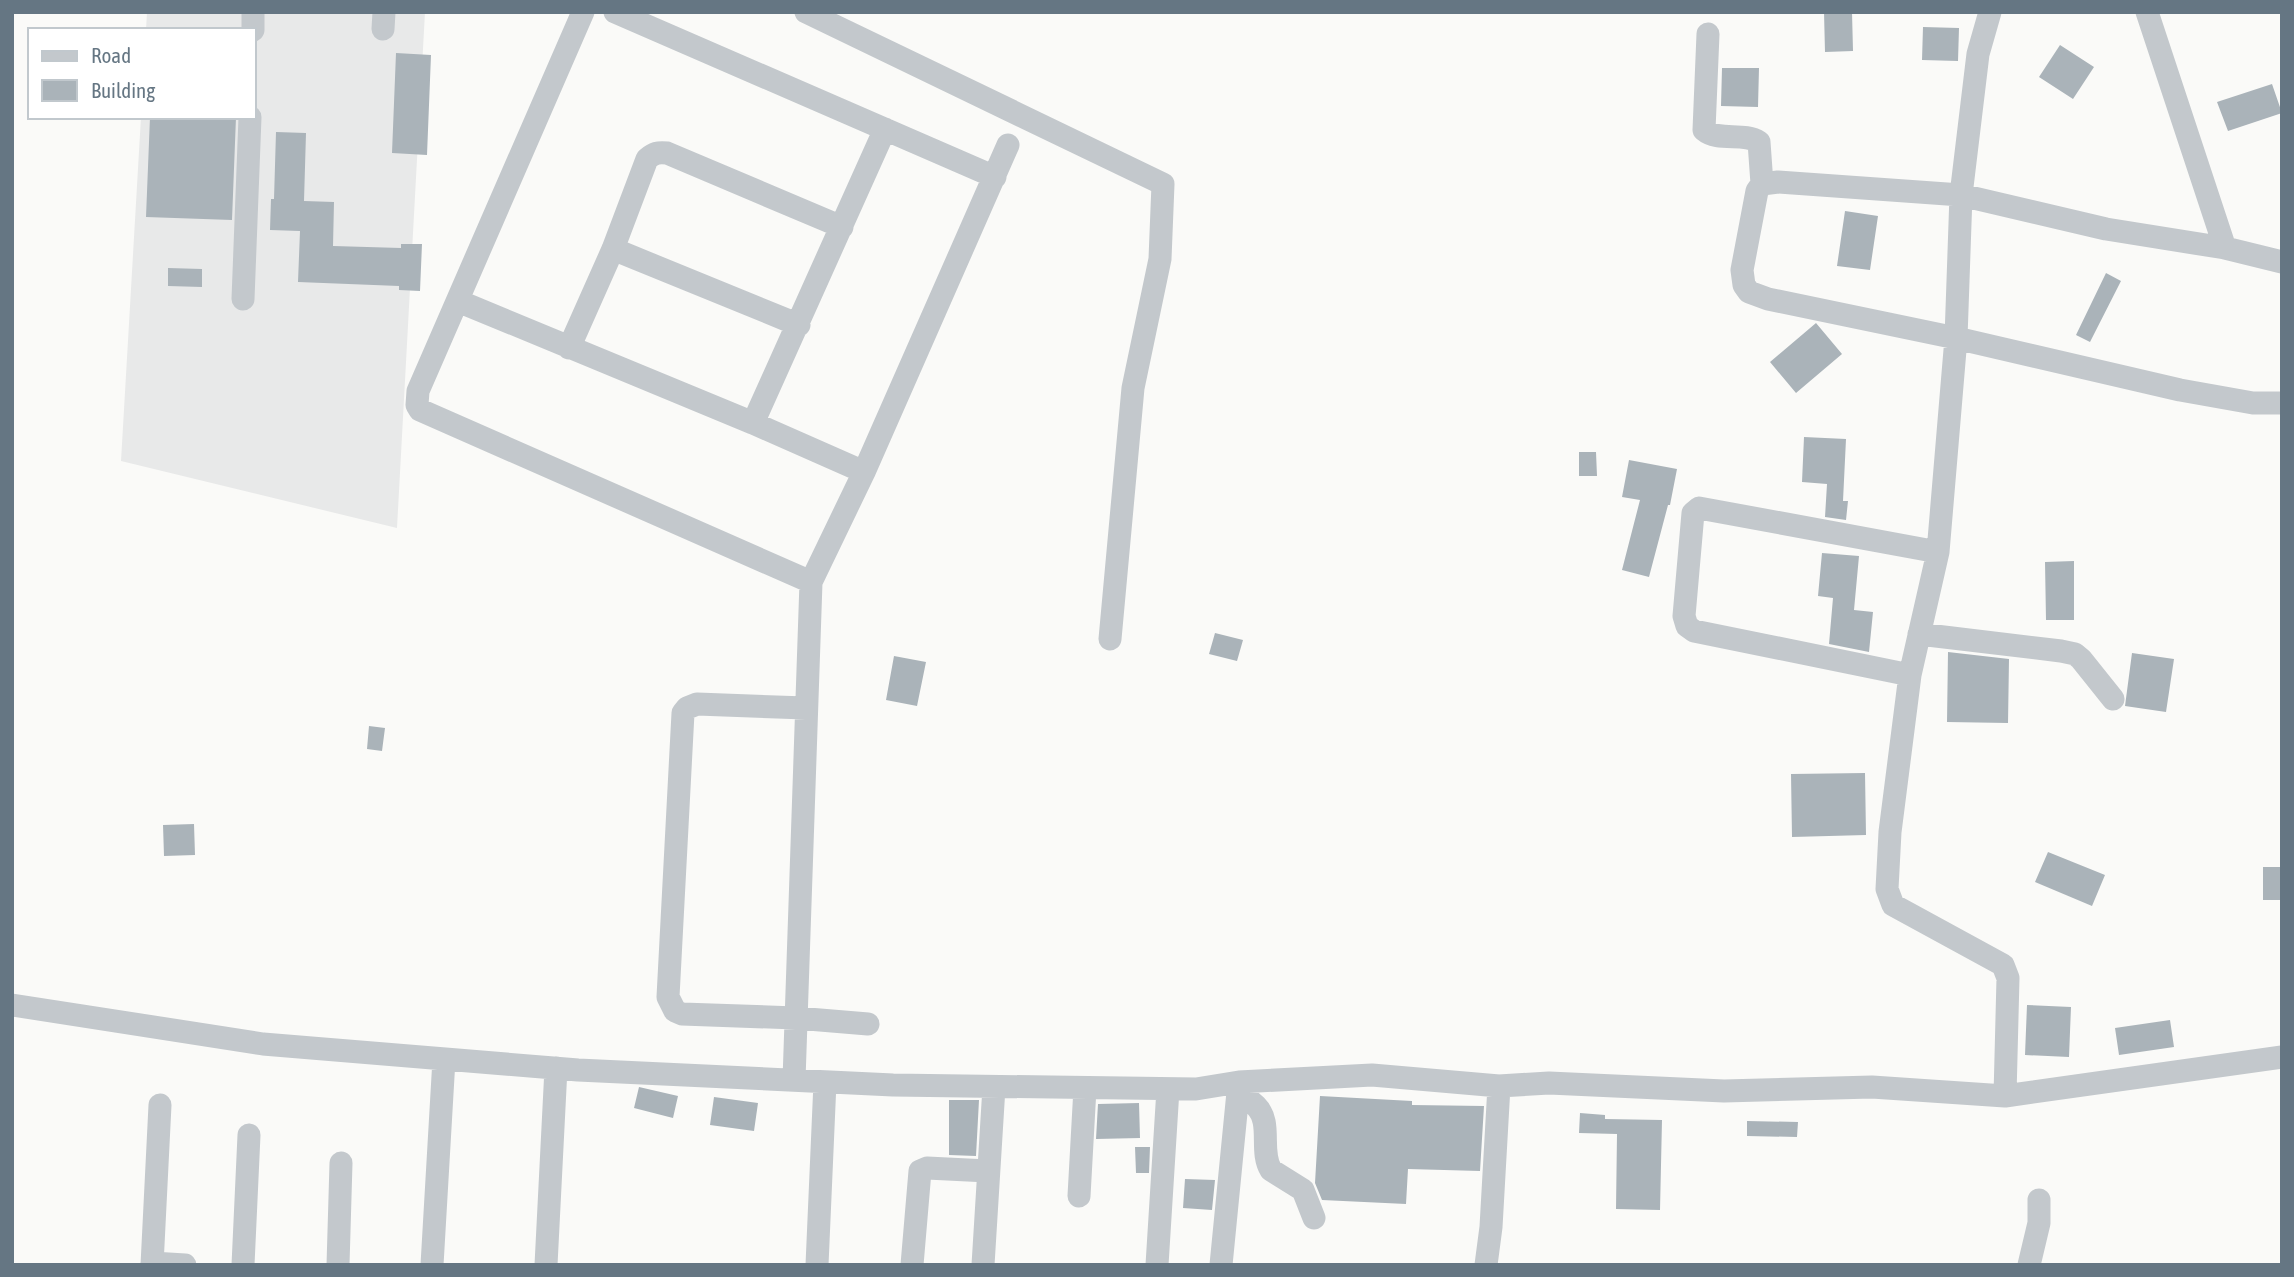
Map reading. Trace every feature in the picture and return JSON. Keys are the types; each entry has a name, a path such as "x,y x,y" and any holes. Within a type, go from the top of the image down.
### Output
{"street":[{"path":"583,12 418,391 417,405 420,410 811,582"},
{"path":"615,12 995,177"},
{"path":"806,12 1163,184 1160,260 1133,388 1110,639"},
{"path":"1990,12 1978,54 1961,195 1956,338 1938,552 1910,675 1890,832 1887,889 1893,905 2003,965 2008,978 2005,1096"},
{"path":"2147,12 2225,248"},
{"path":"1708,34 1704,130 1712,135 1753,138 1759,142 1762,184 1757,191 1742,270 1744,285 1749,292 1768,299 1956,338 2180,390 2253,403 2282,404"},
{"path":"243,299 250,119"},
{"path":"753,423 886,129"},
{"path":"794,1080 811,582 864,472 1008,145"},
{"path":"569,348 613,248 647,159 652,154 667,153 842,228"},
{"path":"1762,184 1792,182 1961,195 2106,229 2225,248 2282,262"},
{"path":"613,248 799,325"},
{"path":"458,301 864,472"},
{"path":"1910,675 1694,631 1687,626 1684,616 1693,513 1699,508 1938,552"},
{"path":"1919,634 2069,652 2081,659 2113,699"},
{"path":"806,708 697,704 683,713 668,998 675,1011 682,1014 796,1018 868,1024"},
{"path":"12,1004 263,1044 556,1068 893,1086 1196,1089 1372,1075 1499,1086 1549,1083 1724,1091 1872,1087 2005,1096 2282,1057"},
{"path":"432,1265 444,1059"},
{"path":"547,1265 556,1068"},
{"path":"817,1265 825,1082"},
{"path":"1486,1265 1491,1227 1499,1086"},
{"path":"983,1265 994,1087"},
{"path":"1239,1087 1262,1114 1265,1122 1266,1159 1271,1170 1303,1190 1314,1218"},
{"path":"1221,1265 1239,1087"},
{"path":"1079,1196 1085,1088"},
{"path":"1157,1265 1168,1089"},
{"path":"160,1105 152,1264 185,1265"},
{"path":"243,1265 248,1135"},
{"path":"338,1265 341,1163"},
{"path":"912,1265 920,1171 927,1168 988,1171"},
{"path":"2029,1265 2039,1223 2039,1200"}],"shaded area":[{"path":"147,12 425,12 397,528 121,461 141,119 256,119 256,28 146,28"}],"building":[{"path":"1824,12 1852,12 1853,51 1825,52"},
{"path":"1923,27 1959,28 1958,61 1922,60"},
{"path":"2060,45 2094,67 2073,99 2039,77"},
{"path":"396,53 431,55 427,155 392,153"},
{"path":"1722,68 1759,68 1758,107 1721,106"},
{"path":"2272,84 2282,113 2228,131 2217,102"},
{"path":"150,119 236,119 232,220 146,217"},
{"path":"276,132 306,133 304,201 334,202 333,246 401,248 401,244 422,244 420,291 399,290 399,286 298,282 300,231 270,230"},
{"path":"1845,211 1878,216 1870,270 1837,266"},
{"path":"168,268 202,269 202,287 168,286"},
{"path":"2106,273 2121,281 2090,342 2076,335"},
{"path":"1816,323 1842,354 1796,393 1770,362"},
{"path":"1804,437 1846,439 1843,501 1848,501 1846,520 1825,517 1827,484 1802,482"},
{"path":"1579,452 1596,452 1597,476 1579,476"},
{"path":"1629,460 1677,469 1670,505 1649,577 1622,570 1640,500 1622,497"},
{"path":"1822,553 1859,556 1854,610 1873,612 1869,652 1829,644 1833,598 1818,596"},
{"path":"2074,561 2074,620 2046,620 2045,562"},
{"path":"1215,633 1243,640 1237,661 1209,654"},
{"path":"1948,652 2009,659 2008,723 1947,722"},
{"path":"2132,653 2174,659 2166,712 2125,706"},
{"path":"894,656 926,662 917,706 886,700"},
{"path":"369,726 385,728 382,751 367,749"},
{"path":"1865,773 1866,835 1792,837 1791,774"},
{"path":"194,824 195,855 164,856 163,825"},
{"path":"2048,852 2105,875 2092,906 2035,882"},
{"path":"2263,867 2282,867 2282,900 2263,900"},
{"path":"2027,1005 2071,1007 2069,1057 2025,1055"},
{"path":"2170,1020 2174,1047 2119,1055 2115,1028"},
{"path":"639,1087 678,1096 673,1118 634,1108"},
{"path":"1320,1096 1412,1101 1412,1105 1484,1106 1480,1171 1408,1169 1406,1204 1322,1200 1315,1183"},
{"path":"714,1097 758,1103 754,1131 710,1125"},
{"path":"949,1100 979,1100 976,1156 949,1155"},
{"path":"1139,1103 1140,1138 1096,1139 1098,1104"},
{"path":"1580,1113 1605,1115 1605,1119 1662,1120 1660,1210 1616,1209 1617,1134 1579,1133"},
{"path":"1747,1121 1798,1122 1797,1137 1747,1136"},
{"path":"1135,1147 1150,1147 1149,1173 1136,1173"},
{"path":"1185,1179 1215,1180 1212,1210 1183,1208"}]}
